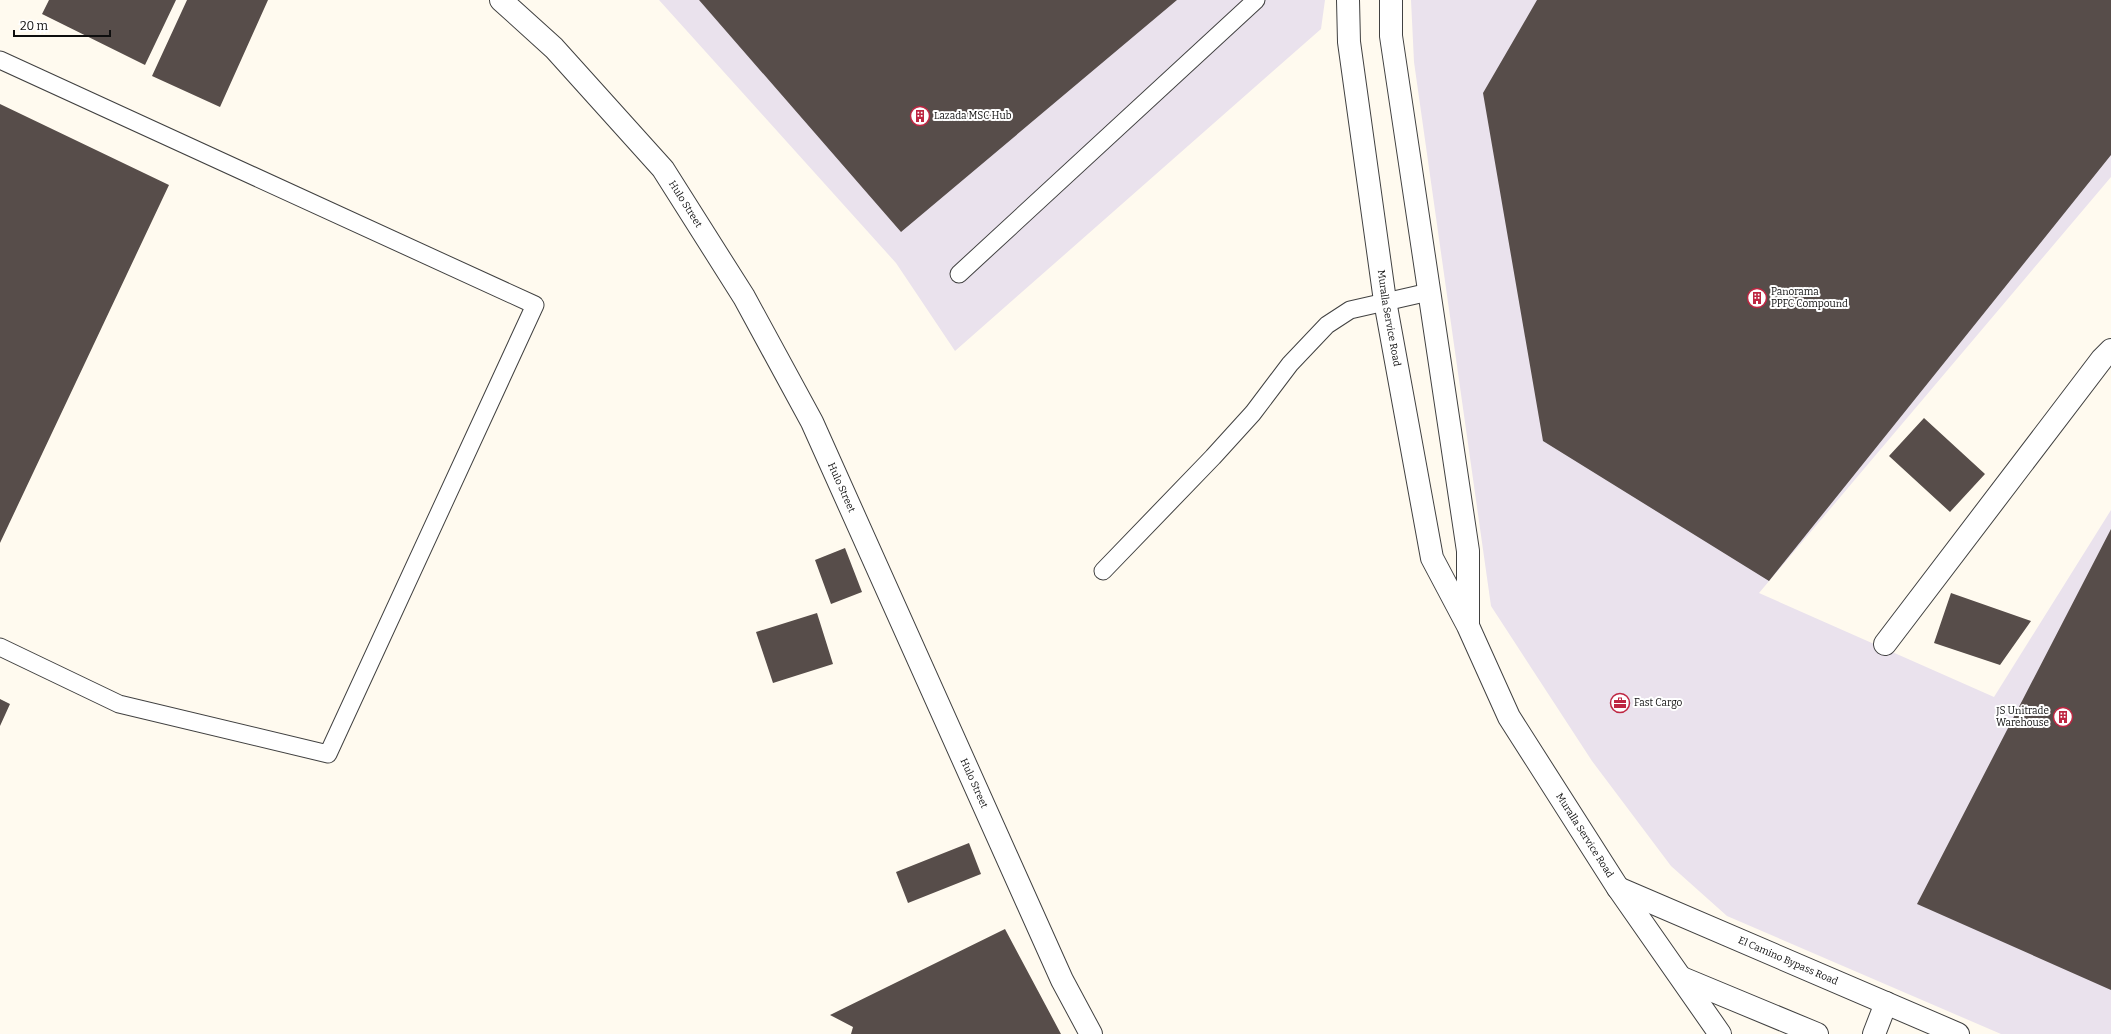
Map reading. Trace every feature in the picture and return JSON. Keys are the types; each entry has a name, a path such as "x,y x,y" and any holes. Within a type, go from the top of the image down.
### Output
{"street":[{"name":"Hulo Street","path":"501,0 554,48 663,169 744,297 812,422 1062,980 1091,1034"},
{"name":"Muralla Service Road","path":"1348,0 1349,42 1385,301 1432,558 1468,626 1509,717 1618,888 1720,1034"},
{"name":"Muralla Service Road","path":"1391,0 1391,36 1428,292 1468,551 1468,626"},
{"path":"1885,644 2102,359 2111,350"},
{"name":"El Camino Bypass Road","path":"1618,888 1958,1034"},
{"path":"1682,978 1810,1033"},
{"path":"1874,1034 1886,1003"}],"lane":[{"path":"959,274 1256,0"},
{"path":"0,60 535,305 328,754 119,704 0,648"},
{"path":"1103,571 1214,457 1253,413 1290,364 1327,325 1350,310 1428,292"}],"shaded area":[{"path":"659,0 1325,0 1321,29 955,351 896,263"},
{"path":"1411,0 2111,0 2111,177 1759,593 1994,697 2111,510 2111,1034 2001,1034 1727,916 1671,866 1592,761 1491,606 1414,62"}],"building":[{"path":"49,0 176,0 145,65 42,14"},
{"path":"187,0 268,0 220,107 152,76"},
{"name":"Lazada MSC Hub","path":"699,0 1177,0 901,232"},
{"name":"Panorama PPFC Compound","path":"1537,0 2111,0 2111,155 1769,581 1543,441 1483,93"},
{"path":"0,104 169,185 0,543"},
{"path":"1924,418 1985,474 1950,512 1889,456"},
{"name":"JS Unitrade Warehouse","path":"2111,529 2111,990 1917,904"},
{"path":"845,548 862,592 831,604 815,560"},
{"path":"1951,593 2031,621 2000,665 1934,643"},
{"path":"817,613 833,664 773,683 756,632"},
{"path":"0,699 10,704 0,726"},
{"path":"969,843 981,874 908,903 896,872"},
{"path":"1005,929 1061,1034 851,1034 853,1027 830,1015"}],"place":[{"name":"Lazada MSC Hub","path":"920,116"},
{"name":"Panorama PPFC Compound","path":"1757,298"},
{"name":"Fast Cargo","path":"1620,703"},
{"name":"JS Unitrade Warehouse","path":"2063,717"}]}
